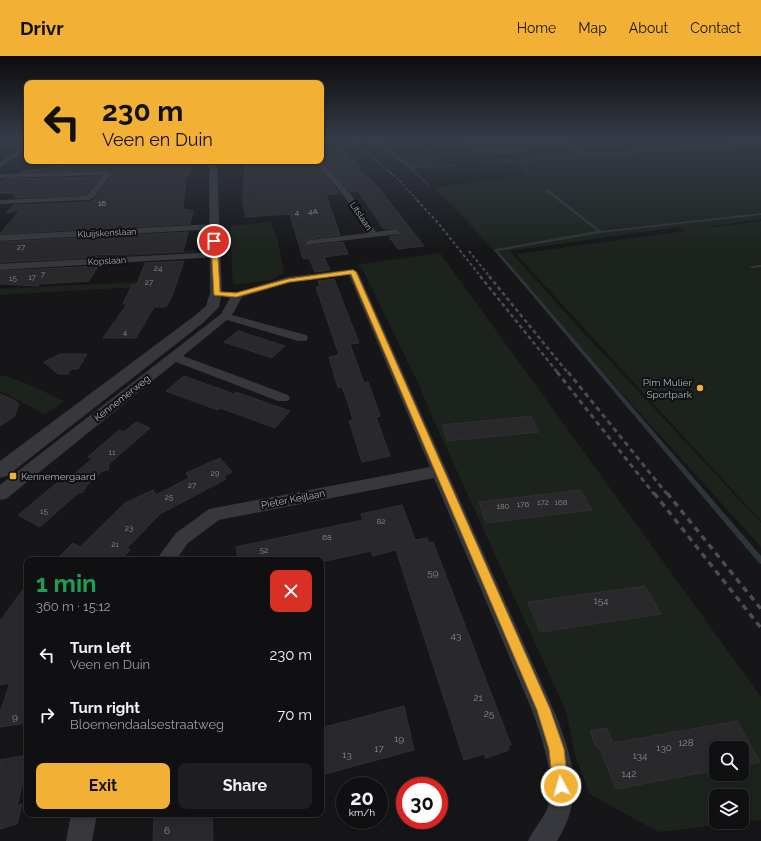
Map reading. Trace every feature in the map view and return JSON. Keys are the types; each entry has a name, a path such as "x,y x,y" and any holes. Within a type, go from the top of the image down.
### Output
{"street":[{"path":"8,186 17,177"},
{"path":"0,202 86,198 92,196 106,177"},
{"path":"213,177 214,300 288,280 353,272 438,471 543,709 556,749 562,798 555,819 541,841"},
{"name":"Litslaan","path":"331,177 347,195 374,235"},
{"name":"Kluijskenslaan","path":"0,238 214,228"},
{"name":"Litslaan","path":"309,243 396,232"},
{"name":"Kopslaan","path":"0,267 214,255"},
{"name":"Kennemerweg","path":"0,494 225,316 231,309 236,295"},
{"name":"Kennemerweg","path":"0,471 165,347 214,300"},
{"path":"225,316 302,338"},
{"path":"175,357 283,398"},
{"name":"Pieter Keijlaan","path":"167,557 182,538 214,514 438,471"},
{"path":"79,841 83,817"}],"lane":[{"path":"752,267 761,266"}],"shaded area":[{"path":"419,177 421,177 431,186 429,186"},
{"name":"Pim Mulier Sportpark","path":"514,177 761,177 761,219 713,226 715,227 761,221 761,521 516,254 685,231 678,227 510,251 583,332 761,523 761,547 452,205 433,188"},
{"path":"270,222 278,240 284,273 271,280 233,285 230,226"},
{"path":"195,250 195,252 0,265 0,262"},
{"path":"440,253 761,697 761,820 749,821 749,789 709,789 709,826 659,832 589,794 574,751 566,711 420,387 361,266 355,265"},
{"path":"140,282 138,287 0,295 0,289"},
{"path":"0,375 25,383 65,401 45,414 0,391"}],"building":[{"path":"100,177 85,195 16,198 17,196 13,196 17,193 0,193 0,182 3,179"},
{"path":"112,177 186,177 183,209 193,211 190,224 0,234 20,210 6,213 14,205 89,202 95,199"},
{"path":"244,177 326,177 339,193 326,195 340,235 304,241 306,246 343,242 348,254 324,257 330,270 315,272 309,258 303,259 290,214 246,217 243,202"},
{"path":"337,177 367,177 379,188 424,246 398,249 389,237 399,235 401,231 396,228 384,229 359,193 357,191 351,192"},
{"path":"188,232 183,252 96,255 97,257 0,262 0,242"},
{"path":"184,261 172,296 166,307 154,307 136,338 103,338 127,304 123,304 132,285 137,284 145,263"},
{"path":"98,266 89,281 40,284 38,286 0,284 0,271"},
{"path":"334,279 359,343 350,344 364,383 368,382 377,407 380,416 376,417 390,456 362,462 349,421 353,420 348,403 342,387 338,388 329,357 339,355 316,287 320,286 318,281"},
{"path":"238,331 285,346 272,358 224,342"},
{"path":"60,354 87,354 78,369 71,369 68,374 58,374 44,362"},
{"path":"184,376 234,394 236,392 290,411 275,428 220,408 218,410 166,391"},
{"path":"0,394 14,400 19,404 14,417 0,426"},
{"path":"531,416 539,432 447,441 442,425"},
{"path":"136,422 150,428 109,464 108,470 102,471 88,484 83,492 78,493 40,527 18,515 58,482 62,484 92,459 88,457 119,430 124,432"},
{"path":"220,458 232,472 224,476 226,479 160,514 127,548 130,550 124,557 59,557 73,543 80,547 125,503 153,490 156,495 189,478 186,473"},
{"path":"581,490 592,510 486,523 479,502"},
{"path":"402,505 415,540 427,538 429,543 433,542 511,745 508,746 509,750 486,758 484,754 464,760 396,550 373,556 371,551 324,561 324,557 238,557 236,547 363,520 361,514"},
{"path":"645,586 661,614 540,632 528,602"},
{"path":"24,588 24,723 0,727 0,713 10,683 0,685 0,621"},
{"path":"404,706 414,750 324,774 324,727"},
{"path":"737,721 748,741 709,741 709,771 616,789 599,747 596,747 590,731 607,728 613,743"},
{"path":"749,742 760,762 749,764"},
{"path":"24,756 24,779 17,806 22,804 17,824 0,829 0,760"},
{"path":"154,817 212,817 213,841 153,841"}],"waterway":[{"path":"547,190 600,232"},
{"path":"600,232 761,214"},
{"path":"600,232 496,250 761,561"}],"railway":[{"path":"395,177 418,201"},
{"path":"417,200 439,224 481,277"},
{"path":"469,251 490,277"},
{"path":"480,276 558,373"},
{"path":"489,276 568,373"},
{"path":"557,372 654,494"},
{"path":"568,372 667,494"},
{"path":"654,493 761,628"},
{"path":"667,493 761,609"}],"place":[{"name":"Pim Mulier Sportpark","path":"700,388"},
{"name":"Kennemergaard","path":"13,476"}],"route":[{"path":"214,241 216,293 236,295 288,280 353,272 438,471 543,709 556,749 561,786"}]}
